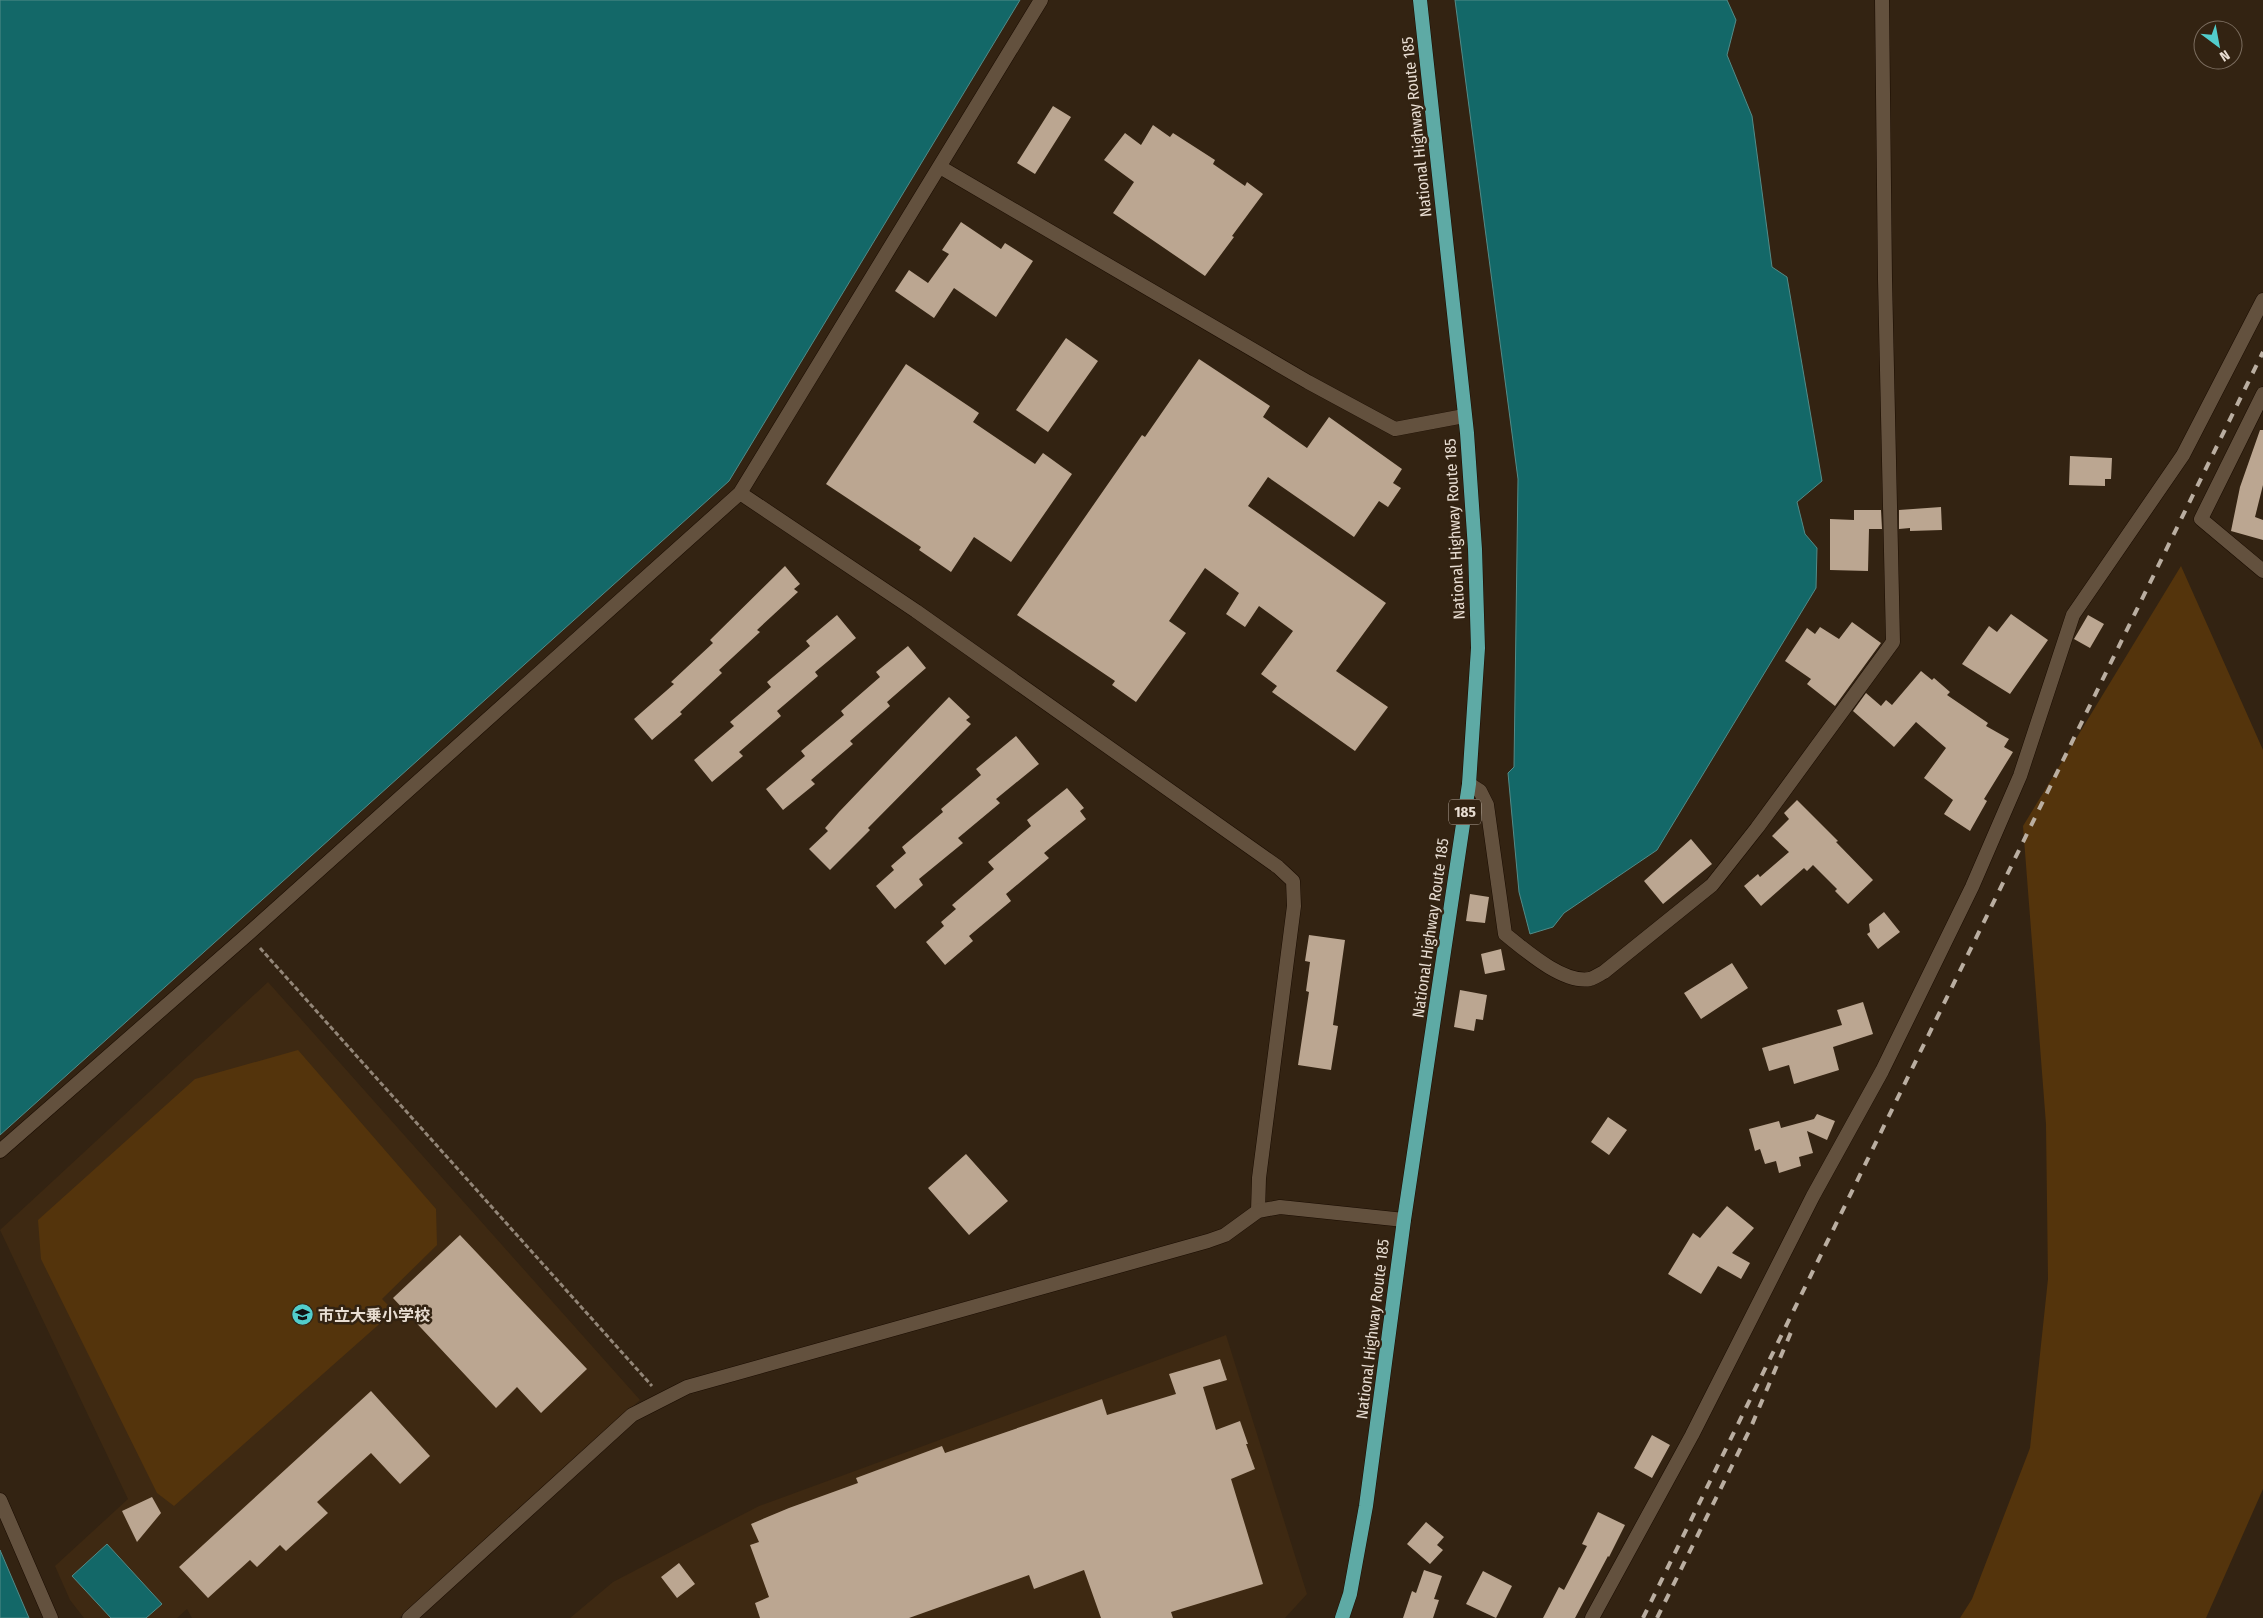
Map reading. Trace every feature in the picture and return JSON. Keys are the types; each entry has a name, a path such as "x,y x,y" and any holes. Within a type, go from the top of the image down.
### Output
{"highway":[{"name":"National Highway Route 185","path":"1342,1618 1350,1594 1366,1506 1404,1220 1469,784 1478,648 1476,549 1464,416 1420,0"}],"street":[{"path":"0,1152 248,934 740,493 1041,0"},
{"path":"1469,784 1480,791 1487,805 1505,934 1550,969 1588,979 1604,972 1712,885 1758,828 1893,642 1885,288 1882,0"},
{"path":"940,167 1308,382 1395,429 1464,416"},
{"path":"1592,1618 1692,1435 1813,1196 1882,1071 1972,887 2020,776 2073,615 2183,455 2263,300"},
{"path":"2263,394 2202,519 2263,571"},
{"path":"740,493 916,611 1278,867 1293,881 1294,906 1258,1178 1258,1211"},
{"path":"409,1618 632,1415 687,1387 1208,1241 1225,1235 1258,1211 1280,1207 1404,1220"},
{"path":"0,1500 51,1618"}],"path":[{"path":"248,934 663,1398"}],"shaded area":[{"path":"2181,566 2263,750 2263,1489 2206,1618 1960,1618 1972,1599 2030,1448 2048,1279 2046,1124 2023,826"},
{"name":"市立大乗小学校","path":"268,982 640,1400 399,1618 192,1618 187,1609 177,1618 84,1618 70,1600 55,1566 128,1499 0,1230"},
{"path":"298,1050 436,1209 437,1245 382,1299 394,1311 174,1506 157,1493 41,1259 38,1220 195,1079"},
{"path":"1226,1335 1307,1594 1285,1618 570,1618 613,1582 759,1506"}],"water":[{"path":"0,0 1020,0 729,481 0,1135"},
{"path":"1455,0 1727,0 1736,20 1727,55 1752,116 1772,267 1787,277 1822,481 1797,502 1805,534 1817,548 1816,588 1657,850 1564,913 1553,927 1530,934 1519,892 1508,773 1514,767 1518,479"},
{"path":"107,1544 162,1604 146,1618 111,1618 72,1576"},
{"path":"0,1550 29,1618 0,1618"}],"building":[{"path":"1053,106 1071,117 1035,174 1017,163"},
{"path":"1153,125 1170,137 1173,133 1215,160 1213,164 1245,186 1247,182 1263,194 1205,276 1113,213 1134,182 1104,160 1125,133 1141,145"},
{"path":"961,222 1001,249 1005,243 1033,261 996,317 954,288 934,318 895,291 909,270 928,283 949,254 942,250"},
{"path":"1066,338 1098,361 1048,432 1016,410"},
{"path":"1199,359 1270,406 1263,417 1307,448 1329,417 1402,469 1393,483 1401,488 1388,507 1379,501 1354,537 1268,477 1248,506 1386,603 1336,671 1388,707 1355,751 1272,692 1277,686 1261,674 1293,631 1259,606 1245,627 1226,614 1239,593 1205,568 1169,621 1186,633 1136,702 1112,685 1115,681 1017,615 1142,435 1145,437"},
{"path":"906,364 979,413 973,422 1035,464 1043,453 1072,474 1011,562 974,537 951,572 919,550 921,547 826,484"},
{"path":"2260,430 2263,430 2263,485 2255,517 2263,520 2263,540 2231,531 2240,487"},
{"path":"2070,456 2112,458 2111,479 2105,479 2105,486 2069,485"},
{"path":"1941,507 1942,530 1910,531 1910,528 1899,529 1899,510"},
{"path":"1854,510 1881,510 1882,529 1869,529 1868,571 1830,570 1830,519 1854,520"},
{"path":"785,566 800,584 794,589 798,592 757,630 760,632 719,670 722,673 680,712 682,714 652,740 634,719 674,684 671,682 713,643 710,640"},
{"path":"2011,614 2048,640 2010,694 1962,664 1989,626 1997,632"},
{"path":"837,615 856,638 815,672 818,676 777,711 781,716 739,752 743,756 712,782 694,760 734,726 730,722 771,687 767,682 810,646 806,641"},
{"path":"2088,615 2104,624 2090,648 2074,639"},
{"path":"1852,622 1881,643 1835,706 1807,684 1811,679 1785,661 1807,628 1815,634 1820,627 1839,639"},
{"path":"908,646 926,668 887,702 890,706 850,741 853,744 811,780 815,784 783,810 766,789 805,756 801,751 844,715 841,711 880,677 876,672"},
{"path":"1921,671 1932,680 1934,678 1950,692 1947,695 1988,723 1986,726 2009,739 2004,747 2013,752 1984,799 1987,801 1970,831 1944,814 1953,800 1924,778 1946,748 1916,722 1894,747 1853,711 1866,693 1881,706 1886,700 1892,705"},
{"path":"949,697 970,717 966,720 971,724 868,828 870,830 830,870 809,849 828,831 825,828 839,812"},
{"path":"1016,736 1039,764 996,799 1000,803 958,838 963,843 919,879 923,885 895,909 876,886 894,870 891,866 906,853 902,847 943,812 941,809 981,775 976,769"},
{"path":"1067,788 1084,808 1080,811 1086,819 1044,853 1049,858 1006,894 1011,901 969,936 973,941 945,965 926,942 944,926 941,922 956,909 952,905 994,869 988,862 1031,826 1027,820"},
{"path":"1797,800 1873,880 1848,904 1835,891 1837,889 1813,865 1807,871 1804,868 1761,906 1744,886 1758,874 1760,877 1789,852 1772,836 1789,819 1784,813"},
{"path":"1691,839 1712,864 1663,904 1644,881"},
{"path":"1470,894 1489,897 1485,923 1466,921"},
{"path":"1884,912 1900,932 1878,949 1867,934 1870,932 1869,924"},
{"path":"1309,935 1345,940 1333,1025 1338,1026 1331,1070 1298,1065 1309,992 1306,991 1310,962 1305,961"},
{"path":"1501,949 1505,970 1485,974 1481,954"},
{"path":"1732,963 1748,988 1701,1019 1684,993"},
{"path":"1460,990 1487,995 1483,1020 1476,1019 1474,1031 1454,1027"},
{"path":"1863,1002 1873,1034 1833,1047 1839,1070 1794,1084 1789,1065 1769,1071 1762,1048 1842,1025 1837,1010"},
{"path":"1817,1114 1835,1121 1827,1140 1807,1131 1813,1153 1799,1157 1801,1166 1779,1173 1776,1161 1765,1164 1760,1149 1755,1151 1749,1129 1779,1121 1781,1128 1814,1119"},
{"path":"1608,1117 1627,1130 1609,1155 1591,1142"},
{"path":"966,1154 1008,1201 969,1235 928,1188"},
{"path":"1727,1206 1754,1228 1732,1253 1750,1263 1741,1279 1718,1266 1701,1294 1668,1274 1693,1233 1700,1238"},
{"path":"460,1235 587,1369 541,1413 517,1387 496,1408 393,1298"},
{"path":"1220,1359 1227,1380 1203,1387 1216,1430 1240,1421 1248,1444 1246,1444 1255,1469 1231,1479 1263,1584 1171,1612 1173,1618 1101,1618 1084,1570 1034,1589 1029,1575 909,1618 760,1618 755,1603 769,1597 750,1545 759,1542 751,1524 858,1483 856,1478 942,1446 945,1453 1102,1399 1107,1415 1176,1394 1169,1374"},
{"path":"371,1391 430,1456 400,1484 371,1453 317,1502 328,1513 286,1551 280,1545 257,1567 250,1560 208,1598 179,1567"},
{"path":"1652,1435 1670,1445 1652,1478 1634,1468"},
{"path":"152,1497 161,1513 137,1542 122,1511"},
{"path":"1598,1512 1625,1525 1609,1557 1575,1618 1543,1618 1559,1587 1564,1590 1587,1546 1582,1544"},
{"path":"1426,1522 1444,1537 1437,1545 1443,1550 1430,1564 1407,1544"},
{"path":"679,1563 695,1584 677,1598 661,1577"},
{"path":"1424,1570 1442,1576 1434,1599 1439,1600 1433,1618 1403,1618 1412,1591 1416,1593"},
{"path":"1483,1571 1512,1586 1496,1618 1466,1604"}],"railway":[{"path":"1643,1618 2263,352"},
{"path":"1657,1618 1751,1427 1794,1325"}],"place":[{"name":"市立大乗小学校","path":"302,1315"}]}
